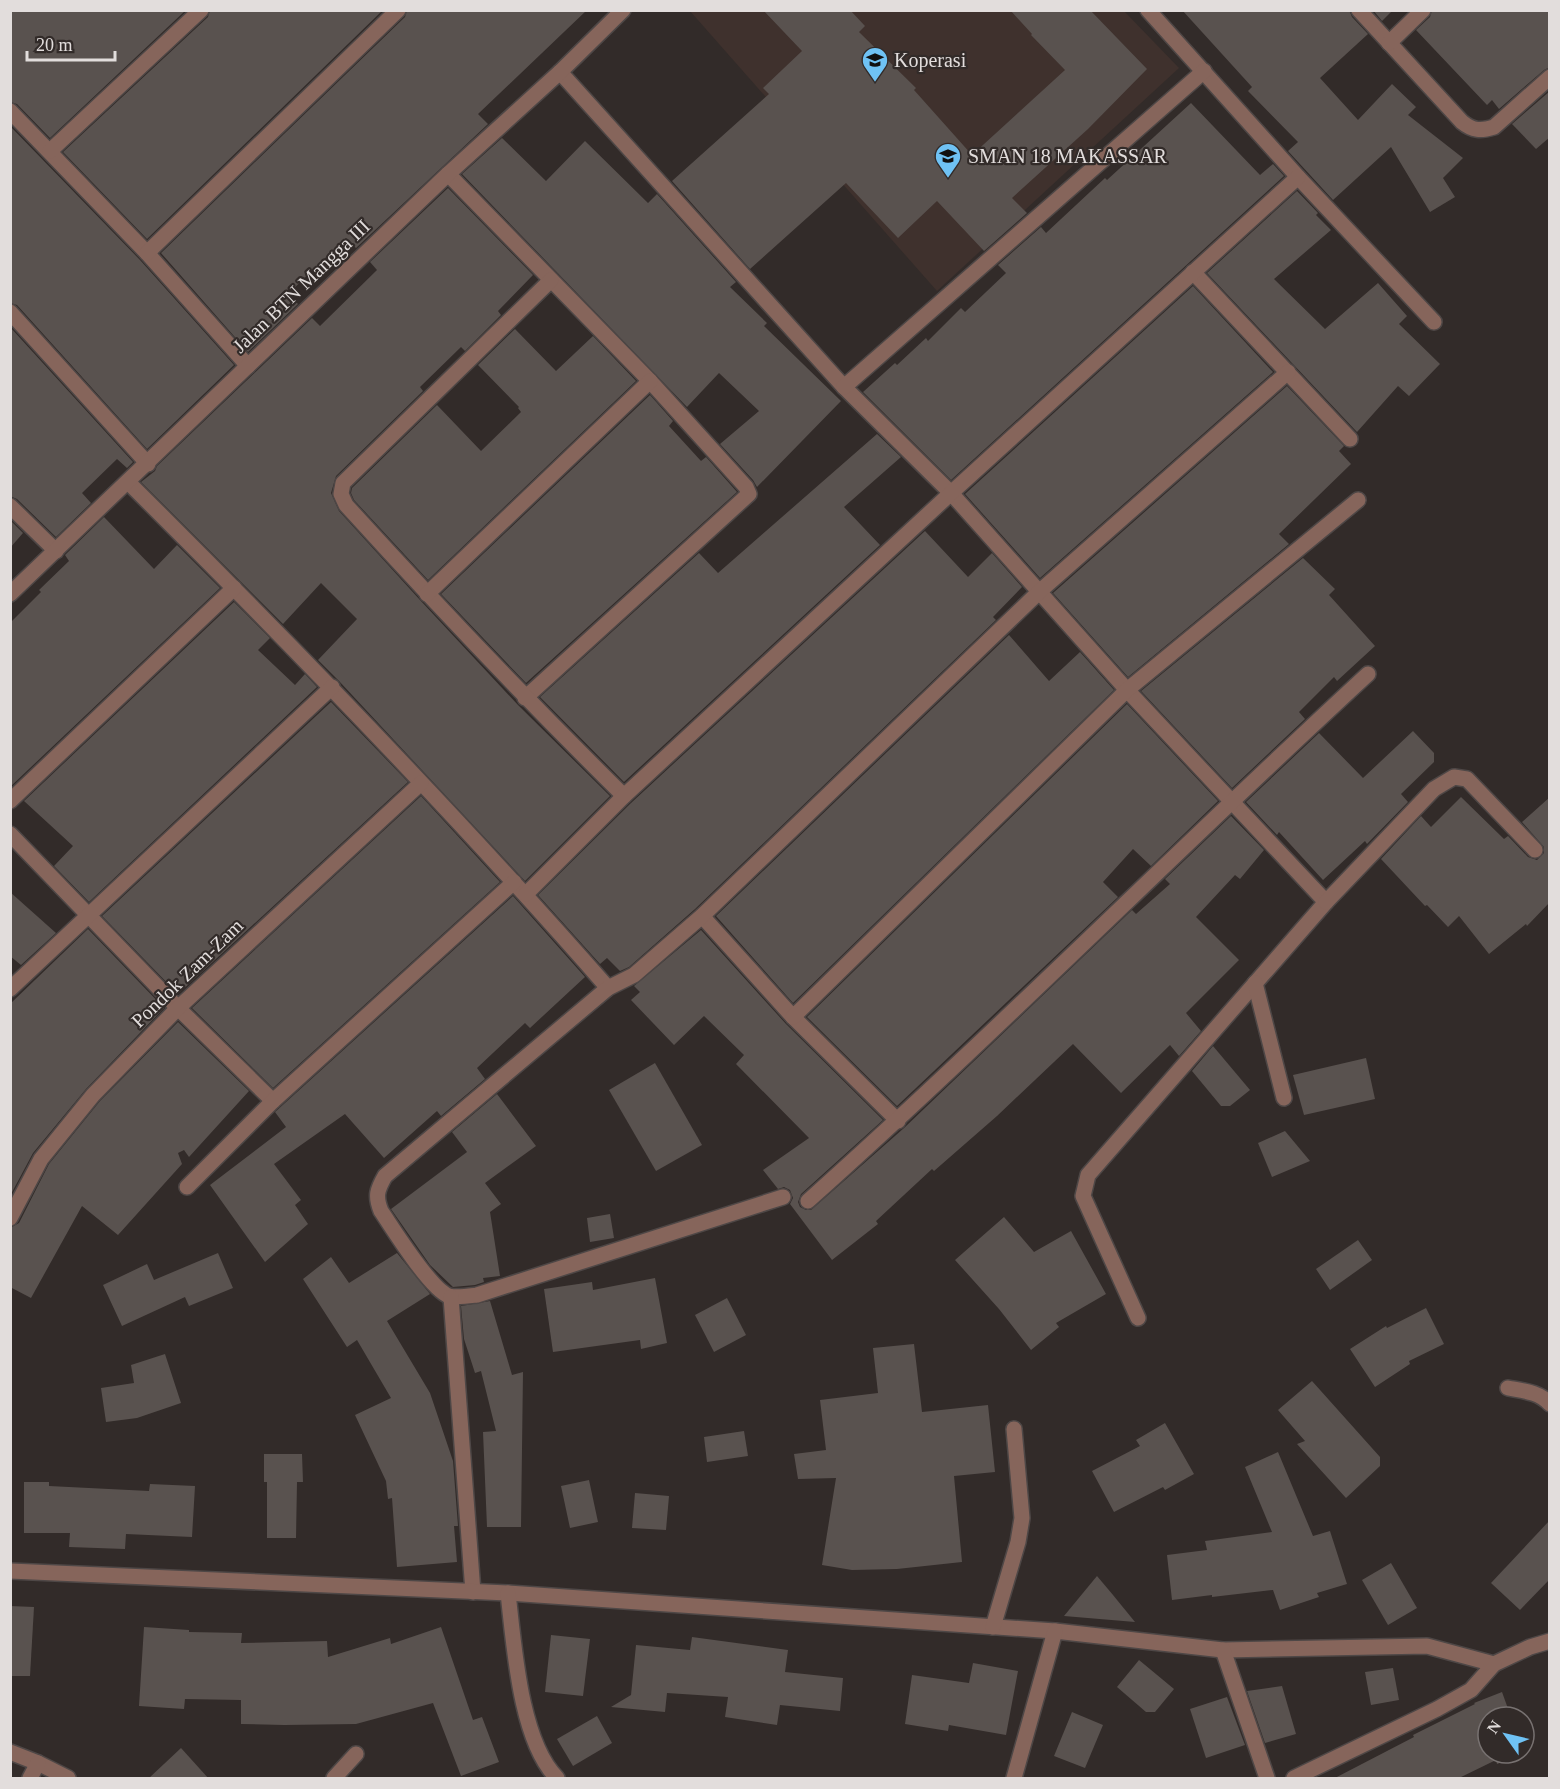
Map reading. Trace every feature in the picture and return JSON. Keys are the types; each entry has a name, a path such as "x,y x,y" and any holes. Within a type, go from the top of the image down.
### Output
{"street":[{"path":"50,151 201,10"},
{"path":"147,253 398,10"},
{"name":"Jalan BTN Mangga III","path":"10,594 448,174 560,72 623,10"},
{"path":"1148,10 1298,177 1434,322"},
{"path":"1359,10 1471,129 1484,131 1494,127 1550,77"},
{"path":"1389,42 1423,10"},
{"path":"844,387 1204,71"},
{"path":"560,72 844,387 951,493 1127,690 1326,902"},
{"path":"10,111 147,253 248,366"},
{"path":"448,174 650,381 746,487 749,494 525,698"},
{"path":"526,894 624,796 951,493 1298,177"},
{"path":"1193,272 1350,439"},
{"path":"551,280 352,474 340,488 340,494 346,505 427,594 525,698 624,796"},
{"path":"10,312 148,464"},
{"path":"783,1197 477,1295 451,1297 440,1291 428,1277 381,1211 376,1200 377,1190 385,1176 608,988 634,975 702,916 1040,591 1288,372"},
{"path":"427,594 650,381"},
{"path":"128,482 332,687 526,894 608,988"},
{"path":"793,1017 1127,690 1358,500"},
{"path":"10,506 56,551"},
{"path":"10,801 234,588"},
{"path":"808,1201 898,1121 1368,674"},
{"path":"10,989 332,687"},
{"path":"1138,1318 1083,1196 1088,1175 1326,902 1434,789 1454,777 1467,779 1534,850"},
{"name":"Pondok Zam-Zam","path":"10,1218 41,1159 93,1095 178,1008 421,783"},
{"path":"10,834 178,1008 273,1101"},
{"path":"187,1187 273,1101 514,882"},
{"path":"702,916 793,1017 898,1121"},
{"path":"1256,983 1284,1098"},
{"path":"451,1297 474,1592"},
{"path":"1508,1388 1532,1392 1550,1404"},
{"path":"993,1627 1023,1518 1014,1429"},
{"path":"10,1570 508,1593 1055,1631 1223,1650 1427,1646 1494,1664"},
{"path":"508,1593 517,1673 536,1747 557,1779"},
{"path":"1014,1779 1055,1631"},
{"path":"1294,1779 1471,1690 1494,1664 1530,1647 1550,1641"},
{"path":"1223,1650 1267,1779"},
{"path":"10,1752 38,1763 68,1779"},
{"path":"334,1779 356,1754"},
{"path":"30,1779 38,1763"}],"shaded area":[{"name":"SMAN 18 MAKASSAR","path":"690,11 1124,11 1179,68 937,291"}],"building":[{"path":"10,10 186,10 50,138 17,104 10,102"},
{"path":"210,10 383,10 147,239 63,152 208,17"},
{"path":"407,10 587,10 478,114 488,124 356,248 346,238 288,294 298,304 248,352 161,253 405,17"},
{"path":"763,10 850,10 865,26 859,32 916,88 914,90 972,155 1065,70 1010,10 1090,10 1147,69 1088,129 1012,198 1027,213 984,251 937,201 898,238 846,183 750,269 672,181 769,94 763,88 802,51"},
{"path":"1182,10 1349,10 1352,17 1368,34 1320,78 1358,120 1392,84 1416,107 1408,115 1463,158 1443,178 1455,197 1430,212 1391,147 1333,200 1288,151 1298,142 1248,91 1252,87"},
{"path":"1373,10 1393,10 1382,21"},
{"path":"1432,10 1550,10 1550,67 1499,109 1492,100 1487,105 1416,30 1430,17"},
{"path":"1550,91 1550,137 1536,149 1512,124"},
{"path":"1191,103 1260,175 1273,164 1284,176 951,480 863,392 926,338 928,341 961,308 965,312 1006,273 998,265 1041,227 1046,233"},
{"path":"10,126 140,260 234,365 147,449 17,305 10,303"},
{"path":"502,138 546,181 585,141 648,203 657,194 736,282 730,287 767,323 764,326 841,401 757,487 720,444 759,411 719,373 687,407 462,174"},
{"path":"448,188 533,275 498,311 501,315 465,351 461,347 420,387 423,391 336,476 331,493 339,511 420,600 518,705 610,796 525,881 318,660 357,619 321,583 283,624 141,482 312,318 320,326 377,270 370,262"},
{"path":"1297,191 1331,230 1274,279 1325,329 1378,283 1407,316 1399,324 1440,364 1409,396 1398,386 1357,432 1207,273"},
{"path":"1193,286 1273,372 1040,578 965,494"},
{"path":"10,327 133,462 127,468 117,459 82,493 91,503 56,537 17,499 10,496"},
{"path":"515,329 556,371 593,336 636,381 428,580 354,500 351,493 352,488 437,405 481,451 521,412 519,407 478,365"},
{"path":"1287,386 1344,446 1339,451 1351,464 1279,534 1289,544 1128,677 1053,593"},
{"path":"650,395 673,421 669,426 701,461 706,457 737,492 526,683 441,594"},
{"path":"877,434 901,457 844,507 880,545 624,782 540,697 699,553 718,573"},
{"path":"104,517 154,569 177,545 220,588 10,787 10,623 69,561 65,555"},
{"path":"10,520 23,533 10,548"},
{"path":"925,531 968,577 992,553 1022,587 993,617 996,620 695,909 629,967 620,971 607,958 600,964 538,895 631,803"},
{"path":"1303,558 1335,589 1329,595 1375,646 1337,681 1334,677 1299,712 1305,719 1232,788 1141,691"},
{"path":"234,602 270,638 258,650 295,685 305,674 317,687 89,902 54,866 73,846 24,801"},
{"path":"1009,635 1049,681 1080,652 1114,690 793,1003 716,916"},
{"path":"331,702 408,782 178,994 102,916"},
{"path":"1127,704 1218,801 1151,866 1133,849 1103,882 1118,897 897,1106 807,1017"},
{"path":"1413,731 1434,753 1434,762 1401,794 1408,802 1367,844 1365,841 1323,880 1279,832 1277,835 1246,802 1319,733 1363,778"},
{"path":"421,796 500,882 273,1088 192,1008"},
{"path":"1461,797 1504,839 1508,836 1528,857 1537,860 1544,853 1544,847 1522,822 1550,797 1550,902 1527,926 1526,924 1489,954 1459,916 1448,927 1381,859 1421,816 1431,827"},
{"path":"1231,816 1264,850 1240,879 1235,875 1196,917 1239,960 1186,1013 1201,1031 1179,1056 1170,1045 1121,1093 1073,1044 997,1116 934,1171 932,1169 876,1221 878,1224 832,1260 790,1204 793,1198 790,1190 784,1187 778,1189 763,1170 809,1138 736,1064 744,1055 704,1016 674,1045 631,1000 640,992 634,986 701,930 786,1024 883,1120 801,1194 798,1202 800,1207 811,1210 904,1128 1132,910 1136,914 1170,884 1165,879"},
{"path":"10,892 56,933 21,965 10,956"},
{"path":"513,896 585,977 530,1028 525,1023 477,1068 485,1079 441,1116 437,1111 384,1158 345,1114 274,1164 301,1200 295,1205 308,1224 265,1262 210,1185 286,1127 275,1112"},
{"path":"88,929 164,1008 86,1089 33,1153 10,1196 10,1004"},
{"path":"178,1022 249,1091 189,1157 184,1150 178,1153 182,1164 118,1235 82,1206 31,1298 10,1287 10,1228 19,1223 49,1164 100,1101"},
{"path":"1213,1046 1250,1090 1230,1106 1221,1106 1192,1071"},
{"path":"1366,1058 1375,1099 1304,1115 1293,1075"},
{"path":"655,1063 702,1145 656,1171 609,1090"},
{"path":"497,1094 536,1146 485,1183 501,1204 490,1212 500,1276 483,1278 484,1282 475,1285 453,1287 430,1265 391,1209 467,1152 452,1132"},
{"path":"1285,1131 1310,1161 1272,1177 1258,1143"},
{"path":"610,1214 614,1238 590,1242 587,1218"},
{"path":"1004,1217 1034,1252 1071,1231 1106,1294 1056,1323 1059,1327 1031,1350 999,1309 955,1260"},
{"path":"1358,1240 1372,1260 1330,1290 1316,1269"},
{"path":"218,1253 233,1288 189,1306 185,1297 122,1326 103,1285 147,1264 154,1280"},
{"path":"397,1253 430,1294 387,1321 430,1393 453,1461 458,1526 454,1526 457,1562 397,1567 392,1498 388,1499 386,1481 355,1415 391,1398 357,1340 347,1347 303,1279 331,1257 349,1283"},
{"path":"655,1278 667,1343 641,1349 640,1340 553,1352 544,1289 592,1282 593,1290"},
{"path":"727,1298 746,1335 714,1352 695,1315"},
{"path":"490,1301 512,1375 523,1372 521,1527 487,1527 483,1432 496,1431 481,1371 475,1373 464,1339 461,1306"},
{"path":"1426,1308 1444,1344 1409,1361 1410,1364 1375,1387 1350,1349 1386,1326 1387,1328"},
{"path":"914,1344 922,1412 988,1405 995,1472 954,1476 962,1562 897,1569 852,1570 822,1565 836,1478 798,1479 794,1454 826,1450 820,1400 878,1393 873,1348"},
{"path":"165,1354 181,1403 137,1418 106,1422 101,1388 134,1383 131,1365"},
{"path":"1312,1381 1380,1457 1380,1466 1346,1498 1297,1444 1305,1441 1278,1410"},
{"path":"1165,1423 1194,1474 1165,1490 1163,1487 1114,1512 1092,1471 1140,1446 1136,1440"},
{"path":"744,1431 748,1456 707,1462 704,1437"},
{"path":"1278,1452 1313,1536 1330,1531 1347,1584 1317,1593 1319,1597 1280,1610 1273,1590 1172,1600 1167,1555 1207,1550 1205,1541 1272,1532 1245,1467"},
{"path":"264,1454 302,1454 303,1482 297,1482 296,1538 267,1538 267,1482 264,1482"},
{"path":"589,1480 598,1522 570,1528 561,1486"},
{"path":"24,1482 49,1482 49,1486 149,1491 150,1484 195,1486 192,1537 126,1534 125,1549 69,1547 70,1533 24,1533"},
{"path":"635,1493 669,1496 666,1530 632,1528"},
{"path":"1550,1520 1550,1579 1520,1610 1491,1583"},
{"path":"1391,1563 1417,1608 1388,1625 1362,1580"},
{"path":"1097,1576 1113,1595 1135,1622 1064,1616"},
{"path":"10,1606 34,1607 30,1676 10,1676"},
{"path":"144,1627 189,1630 189,1632 242,1633 241,1643 327,1641 328,1657 390,1638 391,1644 441,1627 473,1720 482,1717 499,1762 461,1776 433,1703 356,1724 284,1725 241,1724 241,1700 185,1699 184,1709 139,1706"},
{"path":"551,1635 590,1639 583,1696 545,1692"},
{"path":"692,1637 788,1650 785,1672 843,1678 840,1711 780,1705 777,1725 725,1717 728,1697 667,1693 665,1712 611,1707 631,1695 636,1645 690,1650"},
{"path":"1139,1660 1174,1689 1155,1712 1146,1712 1117,1687"},
{"path":"973,1663 1018,1671 1006,1735 949,1725 948,1731 905,1724 912,1675 969,1683"},
{"path":"1393,1668 1399,1700 1371,1705 1365,1672"},
{"path":"1282,1686 1296,1734 1265,1743 1247,1691"},
{"path":"1502,1692 1507,1705 1476,1705 1476,1765 1486,1765 1457,1779 1333,1779 1414,1737 1413,1735 1474,1703"},
{"path":"1227,1697 1245,1745 1206,1758 1190,1709"},
{"path":"1072,1712 1103,1725 1085,1768 1054,1756"},
{"path":"597,1716 612,1743 573,1766 557,1739"},
{"path":"181,1748 209,1779 148,1779"}],"place":[{"name":"Koperasi","path":"875,83"},
{"name":"SMAN 18 MAKASSAR","path":"948,179"}]}
